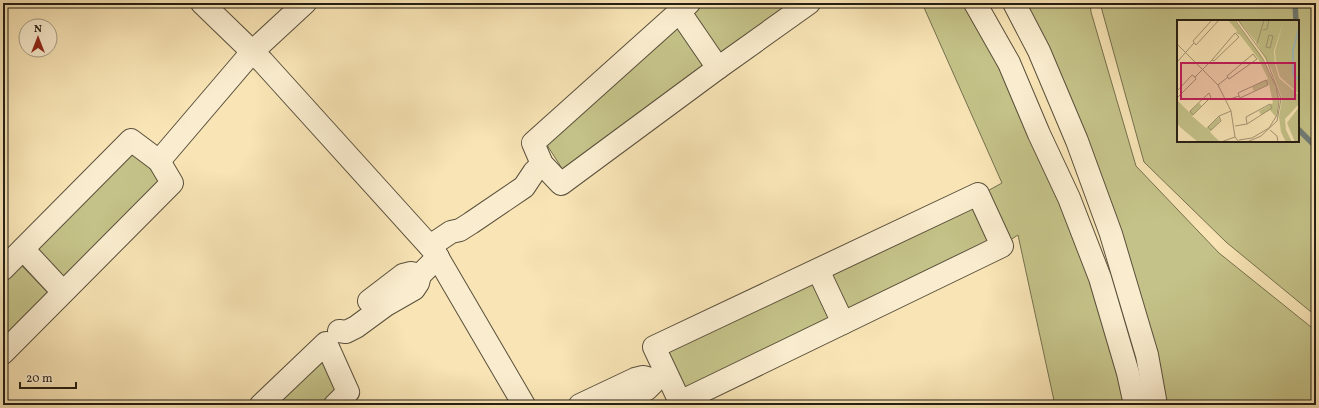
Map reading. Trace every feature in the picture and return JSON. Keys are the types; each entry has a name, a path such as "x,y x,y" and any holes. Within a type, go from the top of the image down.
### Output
{"street":[{"path":"202,3 262,62 434,252 524,405"},
{"path":"158,161 252,52 305,3"},
{"path":"718,68 684,7 533,143 538,168 561,184 809,3"},
{"path":"975,3 1009,64 1039,134 1069,198 1100,278 1128,373 1135,405"},
{"path":"1014,3 1039,51 1077,141 1112,234 1147,355 1156,405"},
{"path":"3,268 131,140 158,161 172,183 3,353"},
{"path":"261,405 332,337 340,323 403,276 411,273 420,275 434,252 451,232 455,222 463,215 523,173 538,168"},
{"path":"978,194 1002,246 680,402 661,376 654,347 818,270 978,194"},
{"path":"23,249 63,292"},
{"path":"818,270 844,323"},
{"path":"1100,278 1122,270"},
{"path":"332,337 348,392 335,405"},
{"path":"580,405 635,379 661,376"},
{"path":"618,405 647,389 661,376"}],"shaded area":[{"path":"704,3 799,3 721,60 691,13"},
{"path":"922,3 971,3 1093,280 1128,405 1055,405 1018,235 1004,244 982,194 1002,183"},
{"path":"1017,3 1090,3 1091,12 1136,166 1219,253 1316,331 1316,405 1162,405"},
{"path":"1100,3 1316,3 1316,316 1226,242 1144,162"},
{"path":"675,25 706,66 563,170 545,142"},
{"path":"132,150 164,180 65,282 32,250"},
{"path":"976,202 997,243 846,317 825,273"},
{"path":"19,263 51,296 3,344 3,278"},
{"path":"815,280 834,320 684,395 661,349"},
{"path":"322,354 338,390 324,405 269,405"}],"waterway":[{"path":"1295,3 1296,20"},
{"path":"1299,130 1316,147"}]}
